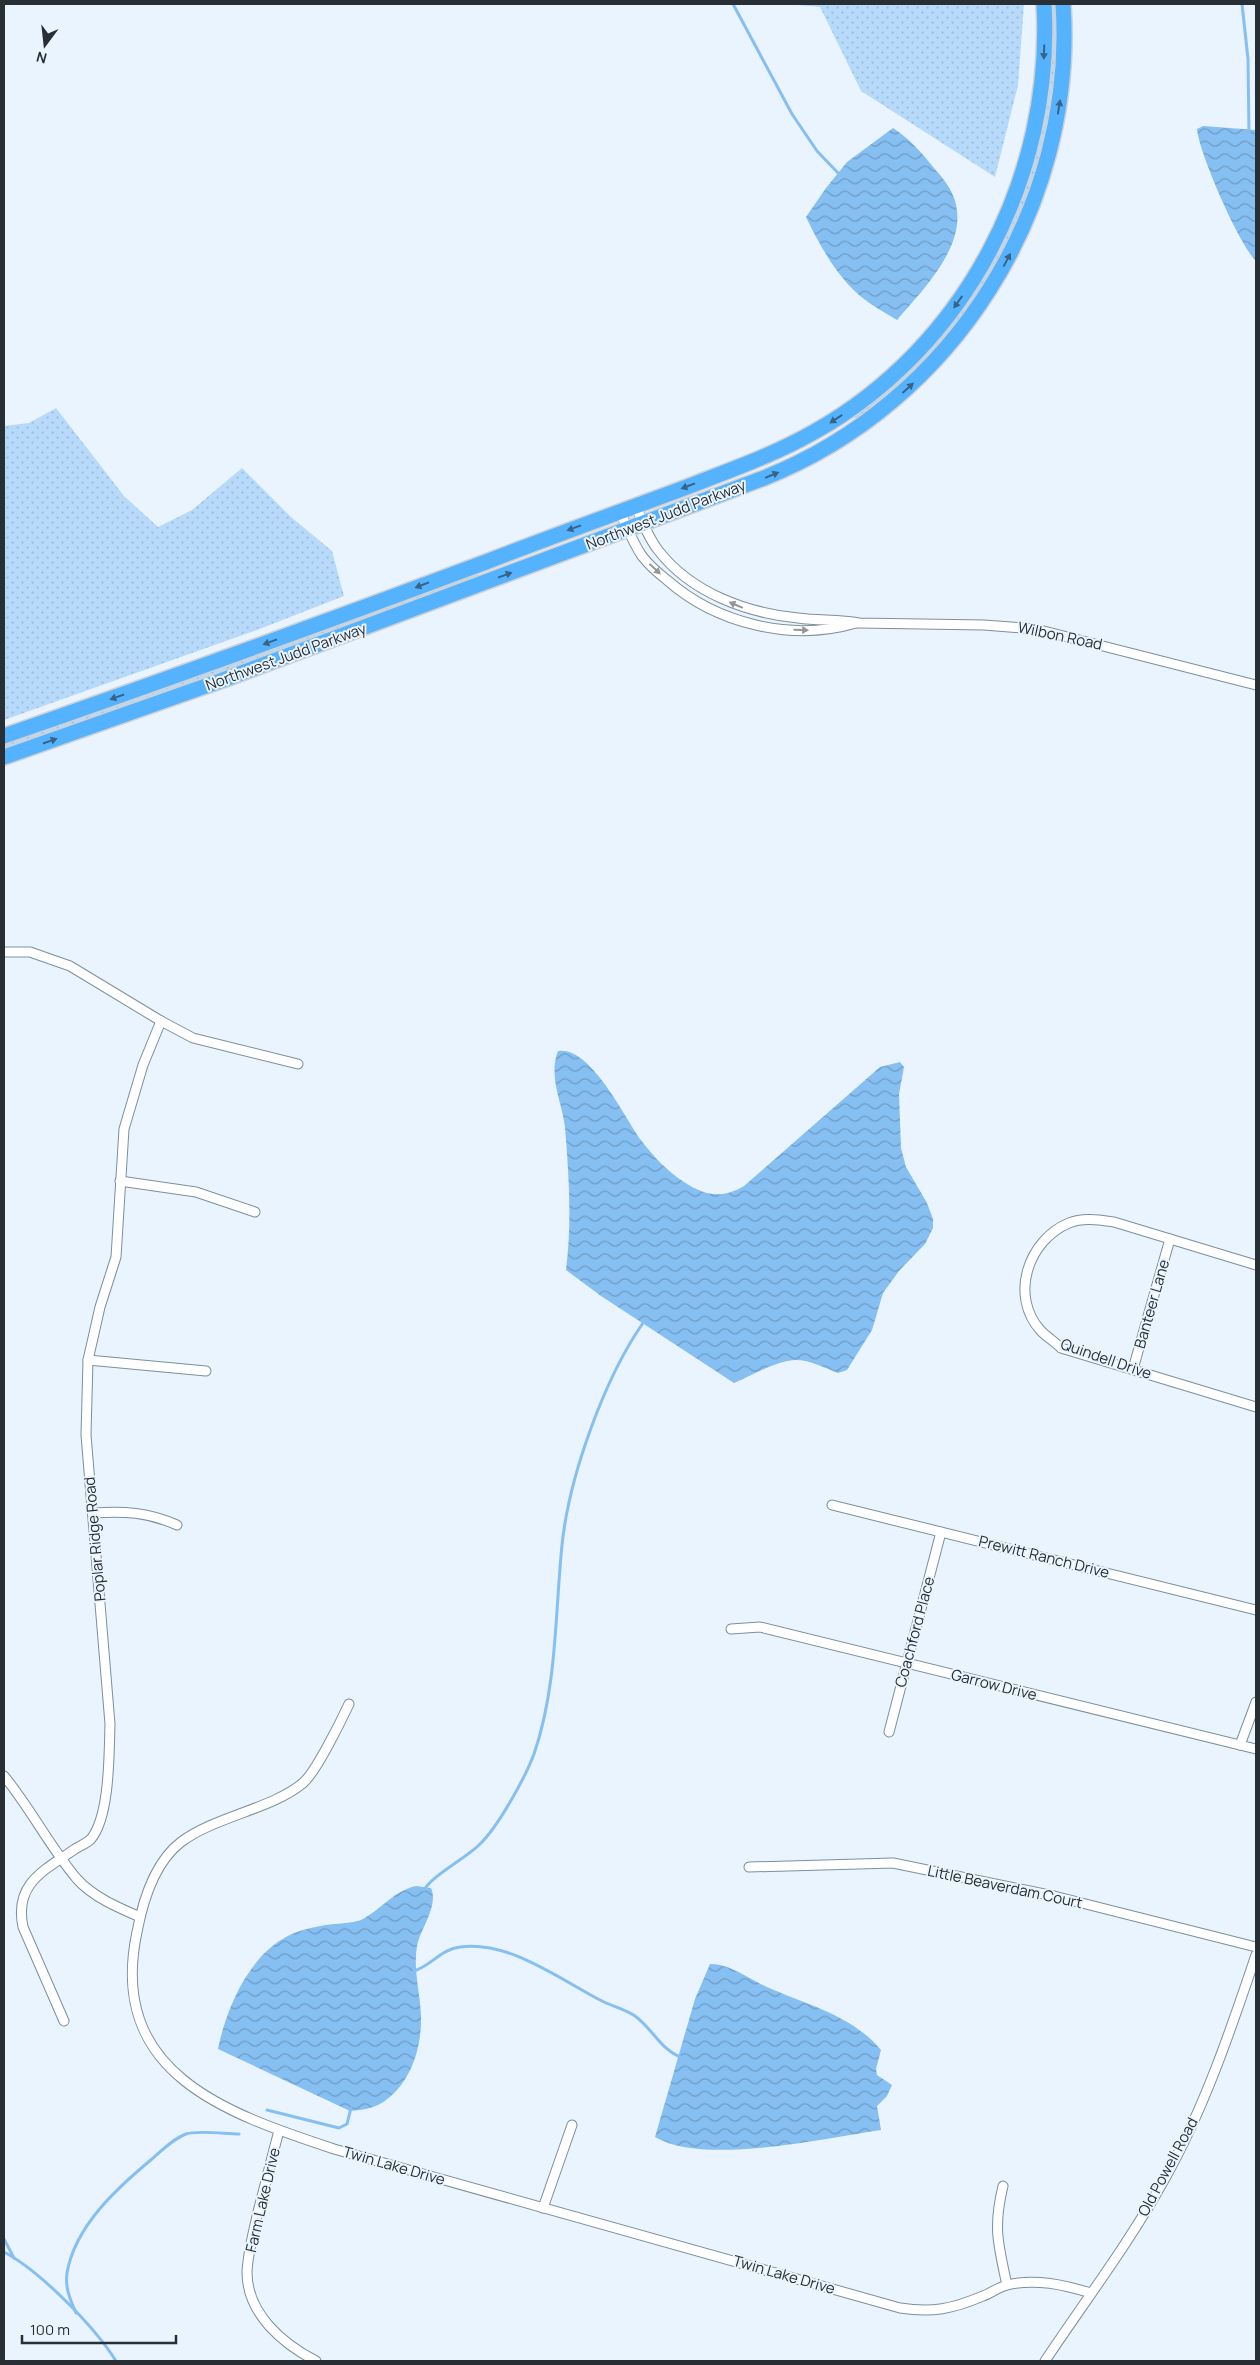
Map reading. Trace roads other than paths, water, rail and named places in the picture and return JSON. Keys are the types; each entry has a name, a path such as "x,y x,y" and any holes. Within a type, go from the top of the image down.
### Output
{"highway":[{"name":"Northwest Judd Parkway","path":"4,736 212,664 776,452 817,431 856,405 882,385 910,359 938,328 966,291 991,249 1012,206 1026,163 1036,123 1042,80 1044,4"},
{"name":"Northwest Judd Parkway","path":"4,757 220,681 773,475 818,453 862,426 893,402 948,347 975,313 1021,233 1039,190 1053,138 1060,99 1064,44 1063,4"}],"street":[{"name":"Wilbon Road","path":"636,506 643,524 658,550 676,568 706,590 732,603 755,611 787,617 841,619 859,623 984,624 1036,629 1256,685"},
{"name":"Wilbon Road","path":"620,512 642,557 657,572 690,598 722,614 756,625 788,630 842,628 859,623"},
{"path":"4,952 30,952 70,966 193,1038 298,1064"},
{"name":"Poplar Ridge Road","path":"64,2022 23,1927 20,1913 22,1898 29,1886 40,1873 91,1839 103,1814 109,1758 110,1724 86,1435 88,1360 100,1307 116,1256 124,1129 143,1065 161,1021"},
{"path":"120,1181 196,1192 255,1212"},
{"name":"Quindell Drive","path":"1256,1265 1114,1222 1093,1219 1070,1222 1047,1236 1031,1259 1024,1283 1026,1304 1040,1330 1062,1348 1256,1406"},
{"name":"Banteer Lane","path":"1134,1370 1170,1239"},
{"path":"88,1360 206,1371"},
{"name":"Prewitt Ranch Drive","path":"832,1505 1256,1610"},
{"path":"93,1513 126,1511 155,1517 177,1525"},
{"name":"Coachford Place","path":"889,1732 941,1532"},
{"name":"Garrow Drive","path":"731,1630 760,1628 1256,1749"},
{"path":"1240,1745 1256,1702"},
{"name":"Twin Lake Drive","path":"349,1704 340,1725 304,1782 284,1795 210,1826 181,1843 156,1871 140,1917 131,1960 134,2007 148,2042 170,2070 211,2099 279,2130 334,2149 900,2308 924,2311 956,2307 1007,2285 1032,2282 1049,2283 1091,2293"},
{"path":"4,1776 25,1801 46,1837 78,1880 102,1898 140,1917"},
{"name":"Little Beaverdam Court","path":"749,1867 893,1863 1054,1896 1256,1947"},
{"name":"Old Powell Road","path":"1045,2361 1151,2203 1180,2150 1220,2060 1256,1955"},
{"path":"543,2208 572,2125"},
{"name":"Farm Lake Drive","path":"279,2130 252,2237 247,2273 252,2298 264,2319 294,2349 316,2361"},
{"path":"1004,2186 998,2210 997,2239 1007,2285"}],"water":[{"path":"1203,126 1256,130 1256,261 1230,219 1212,177 1199,141 1197,129"},
{"path":"893,128 915,146 944,180 952,193 957,211 956,228 943,262 897,320 868,302 846,282 817,239 806,217 847,162"},
{"path":"558,1051 570,1052 582,1059 594,1071 606,1085 641,1140 666,1168 692,1187 714,1194 728,1193 744,1186 880,1067 900,1062 904,1067 899,1094 901,1148 906,1167 927,1203 933,1219 933,1228 925,1244 899,1271 883,1293 872,1330 847,1370 838,1373 812,1363 796,1360 772,1366 734,1383 601,1296 566,1270 569,1234 569,1181 565,1127 554,1070"},
{"path":"416,1886 431,1888 433,1895 431,1910 419,1939 416,1955 421,2015 420,2039 409,2073 403,2083 386,2100 369,2108 350,2111 218,2049 235,1997 255,1964 267,1951 281,1940 297,1932 361,1920 394,1896"},
{"path":"710,1964 733,1969 767,1987 828,2012 843,2019 869,2038 881,2050 876,2069 877,2075 892,2085 887,2096 877,2106 881,2130 798,2143 733,2150 703,2149 676,2145 655,2137 695,1999"}],"waterway":[{"path":"733,4 792,114 817,151 840,175"},
{"path":"1242,4 1248,59 1249,133"},
{"path":"424,1890 435,1878 473,1850 486,1837 510,1802 534,1754 542,1729 551,1677 562,1545 572,1490 580,1460 602,1400 615,1372 643,1323"},
{"path":"414,1971 453,1948 479,1946 498,1950 535,1964 604,2002 632,2014 663,2045 675,2055 683,2058"},
{"path":"267,2110 339,2128 347,2124 351,2108"},
{"path":"76,2313 67,2289 67,2273 79,2239 99,2209 125,2182 164,2148 181,2136 197,2132 239,2134"},
{"path":"4,2239 14,2258"},
{"path":"4,2252 34,2272 65,2300 94,2332 116,2361"}]}
